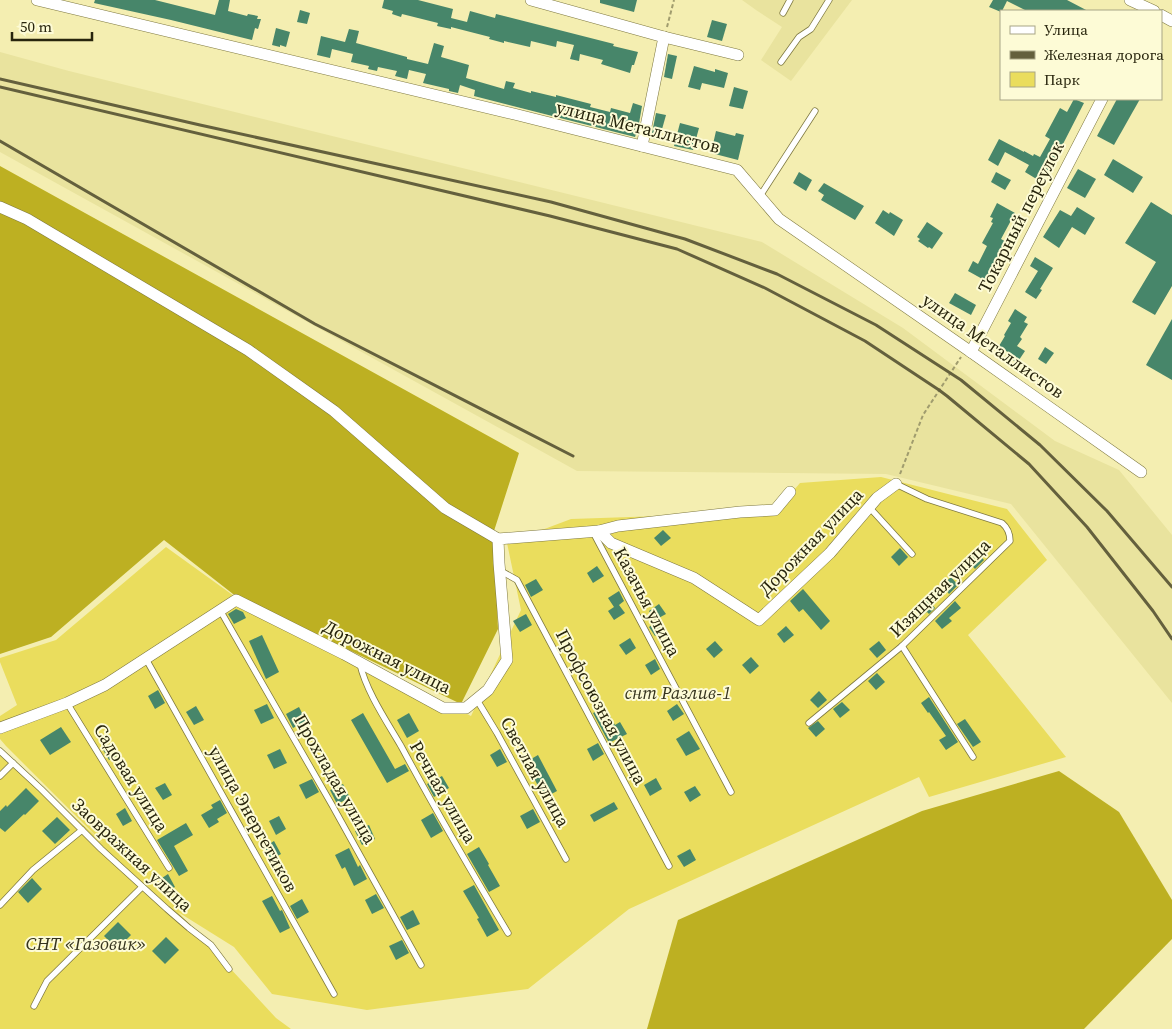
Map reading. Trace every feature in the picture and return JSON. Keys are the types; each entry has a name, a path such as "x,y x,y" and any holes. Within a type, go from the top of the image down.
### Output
{"street":[{"name":"улица Металлистов","path":"37,0 504,111 737,170 779,219 1141,472"},
{"path":"531,0 664,37 738,55"},
{"path":"1130,0 1151,8"},
{"path":"642,146 664,37"},
{"name":"Токарный переулок","path":"969,350 1101,100"},
{"path":"0,207 27,219 248,350 334,412 445,508 498,538 596,532 618,526 740,512 775,510 790,492"},
{"name":"Дорожная улица","path":"596,532 611,543 694,578 759,620 830,553 876,498 896,484"},
{"name":"Дорожная улица","path":"0,728 67,704 105,685 236,600 360,662 443,708 466,708 488,690 507,660 498,538"}],"lane":[{"path":"783,13 790,0"},
{"path":"781,62 799,36 811,29 829,0"},
{"path":"760,196 815,111"},
{"name":"Изящная улица","path":"810,723 902,646 1010,541 1010,533 1002,523 927,499 896,484"},
{"path":"869,508 912,554"},
{"name":"Казачья улица","path":"596,532 731,792"},
{"name":"Профсоюзная улица","path":"499,570 517,580 670,866"},
{"name":"Прохладая улица","path":"220,610 421,965"},
{"path":"902,646 973,757"},
{"name":"улица Энергетиков","path":"146,658 334,994"},
{"name":"Речная улица","path":"360,662 363,678 375,700 434,808 508,933"},
{"name":"Светлая улица","path":"477,700 566,859"},
{"name":"Садовая улица","path":"67,704 168,868"},
{"name":"Заовражная улица","path":"0,751 142,887 188,928 211,945 229,969"},
{"path":"0,776 13,763"},
{"path":"0,905 33,870 82,830"},
{"path":"34,1006 47,981 142,887"}],"path":[{"path":"664,37 674,0"},
{"path":"896,484 923,415 969,350"}],"shaded area":[{"path":"742,0 852,0 791,81 761,60 782,27"},
{"path":"0,52 69,71 762,242 903,328 1055,441 1119,470 1172,535 1172,703 1011,504 886,474 577,471 0,152"},
{"path":"0,166 519,453 494,531 498,629 461,704 233,594 164,540 51,637 0,654"},
{"path":"1059,771 1119,812 1172,900 1172,939 1084,1029 647,1029 678,920 922,811"}],"green space":[{"name":"снт Разлив-1","path":"881,477 1007,509 1047,560 968,635 1066,757 929,797 919,777 629,909 528,989 367,1010 272,994 234,947 178,912 276,1018 291,1029 0,1029 0,749 102,842 0,739 0,716 17,705 0,658 56,640 166,547 234,596 471,716 521,610 507,543 571,519 775,512 800,483"}],"building":[{"path":"95,0 155,0 215,15 219,0 230,0 228,11 247,16 248,14 258,16 257,19 261,19 258,29 255,28 252,40 94,3"},
{"path":"384,0 418,0 453,9 451,18 467,22 470,11 495,18 496,14 614,44 613,46 638,52 630,73 601,64 603,60 580,54 579,61 570,59 574,45 557,41 556,47 531,41 530,47 504,41 504,43 489,39 490,37 451,27 451,29 437,26 438,23 402,14 401,17 392,14 393,11 382,8"},
{"path":"600,0 637,0 634,12 600,3"},
{"path":"993,0 1067,0 1086,10 1025,10 1007,1 1000,12 989,7"},
{"path":"300,10 310,13 307,24 297,22"},
{"path":"712,20 727,24 722,41 707,37"},
{"path":"276,28 290,32 286,47 272,45"},
{"path":"349,29 359,31 356,43 428,64 434,43 444,46 441,57 469,65 466,78 504,89 506,81 515,83 513,88 531,93 531,91 556,97 556,95 591,104 590,107 610,112 611,108 630,113 633,103 642,106 637,135 635,137 474,96 475,90 460,85 458,93 449,91 449,89 423,83 426,74 409,70 407,79 395,76 397,71 378,67 377,71 368,69 369,66 351,62 353,54 332,49 330,58 317,55 321,36 345,42"},
{"path":"668,54 677,56 672,79 664,77"},
{"path":"694,66 715,72 715,69 728,73 724,88 702,83 700,90 688,87"},
{"path":"734,87 748,91 743,109 729,106"},
{"path":"1073,100 1084,103 1043,183 1025,172 1029,165 1005,152 998,166 988,160 999,139 1033,156 1034,154 1040,157 1050,139 1045,136 1060,108 1067,112"},
{"path":"1116,100 1139,100 1114,145 1097,136"},
{"path":"656,113 666,115 659,140 651,138"},
{"path":"680,123 699,128 693,150 674,146"},
{"path":"716,131 735,136 736,133 744,135 738,160 711,153"},
{"path":"1113,159 1143,177 1133,193 1104,175"},
{"path":"1078,169 1096,179 1085,198 1067,188"},
{"path":"799,172 812,180 806,191 793,183"},
{"path":"996,172 1011,180 1005,190 991,182"},
{"path":"824,183 864,206 855,220 821,200 824,195 818,191"},
{"path":"1151,202 1172,215 1172,286 1155,315 1132,302 1156,262 1125,243"},
{"path":"997,203 1015,213 1001,239 1008,243 986,281 968,271 973,261 978,264 987,246 982,243 993,223 991,222 993,218 990,217"},
{"path":"1077,207 1095,218 1085,235 1072,227 1059,248 1043,237 1060,210 1071,216"},
{"path":"883,210 903,220 894,236 875,223"},
{"path":"927,222 943,233 932,249 918,241 920,239 917,237"},
{"path":"1035,257 1053,268 1036,299 1025,292 1038,271 1030,266"},
{"path":"955,293 976,305 971,315 949,303"},
{"path":"1015,309 1027,317 1024,322 1028,324 1017,346 1025,351 1017,363 1007,356 1009,353 999,346 1011,323 1008,321"},
{"path":"1172,319 1172,380 1146,365"},
{"path":"1045,347 1054,353 1046,364 1038,359"},
{"path":"663,530 671,538 661,546 654,538"},
{"path":"900,548 908,557 899,566 891,557"},
{"path":"977,552 984,560 975,569 967,560"},
{"path":"597,566 604,576 593,583 587,573"},
{"path":"951,577 958,585 949,594 942,585"},
{"path":"536,579 543,590 531,597 525,585"},
{"path":"803,589 830,621 821,630 803,609 799,612 790,601"},
{"path":"619,591 624,601 619,605 625,613 614,620 608,611 614,607 608,598"},
{"path":"926,597 935,608 929,614 927,612 924,614 917,606"},
{"path":"955,601 961,608 949,618 952,621 942,629 935,621"},
{"path":"659,604 666,614 655,620 649,611"},
{"path":"236,609 243,612 246,618 234,624 228,614"},
{"path":"526,614 532,625 520,632 513,621"},
{"path":"659,620 666,629 655,636 649,627"},
{"path":"786,626 794,635 784,643 777,634"},
{"path":"262,635 279,672 266,679 249,641"},
{"path":"630,638 636,648 626,655 619,645"},
{"path":"715,641 723,650 714,658 706,649"},
{"path":"879,641 886,650 877,658 869,649"},
{"path":"751,657 759,666 750,674 742,665"},
{"path":"655,659 660,669 651,675 645,665"},
{"path":"877,673 885,682 876,690 868,681"},
{"path":"158,690 165,703 155,709 148,696"},
{"path":"819,691 827,700 818,708 810,700"},
{"path":"929,697 958,742 946,750 939,740 946,736 921,703"},
{"path":"842,702 850,710 840,718 833,709"},
{"path":"267,704 274,718 261,724 254,710"},
{"path":"677,704 684,714 673,721 667,711"},
{"path":"196,706 204,720 194,725 186,712"},
{"path":"299,707 306,721 293,728 286,714"},
{"path":"605,707 615,725 620,722 627,734 609,743 593,713"},
{"path":"363,713 395,769 405,764 409,771 387,783 351,720"},
{"path":"409,713 419,731 407,738 397,720"},
{"path":"965,719 981,742 973,747 957,724"},
{"path":"818,721 825,729 816,737 808,728"},
{"path":"61,727 71,742 50,755 40,740"},
{"path":"689,731 700,749 686,756 676,739"},
{"path":"112,743 119,755 109,760 102,748"},
{"path":"598,743 604,754 593,761 587,749"},
{"path":"280,749 287,763 274,769 267,755"},
{"path":"500,749 507,762 497,767 490,755"},
{"path":"538,755 557,791 544,798 526,762"},
{"path":"442,776 449,788 434,797 427,784"},
{"path":"656,778 662,789 650,796 644,785"},
{"path":"312,779 319,792 306,799 299,785"},
{"path":"165,783 172,795 163,800 155,788"},
{"path":"343,784 350,798 337,804 330,790"},
{"path":"695,786 701,795 690,802 684,792"},
{"path":"26,788 39,801 5,832 0,828 0,811 6,805 7,807"},
{"path":"220,800 227,813 217,819 219,822 209,828 201,815 213,808 211,805"},
{"path":"614,802 618,809 594,822 590,815"},
{"path":"125,808 132,821 123,826 116,814"},
{"path":"533,809 540,822 527,829 520,816"},
{"path":"433,813 443,831 431,838 421,820"},
{"path":"279,816 286,829 276,835 269,821"},
{"path":"57,817 70,830 55,844 42,831"},
{"path":"186,823 193,835 174,846 188,871 179,876 157,840"},
{"path":"369,825 375,839 362,845 355,831"},
{"path":"274,841 281,854 271,860 264,847"},
{"path":"479,847 500,886 489,892 467,854"},
{"path":"349,848 358,867 360,865 367,879 354,886 345,867 342,869 335,855"},
{"path":"690,849 696,860 684,867 677,856"},
{"path":"168,874 175,887 166,892 159,880"},
{"path":"32,878 42,889 28,903 18,892"},
{"path":"474,885 499,930 487,937 477,919 479,918 463,891"},
{"path":"376,894 384,908 372,914 365,900"},
{"path":"272,896 280,911 282,910 290,928 280,933 262,901"},
{"path":"302,899 309,912 297,919 290,906"},
{"path":"413,910 420,924 407,930 400,917"},
{"path":"118,922 131,935 117,949 104,936"},
{"path":"166,937 179,950 165,964 152,951"},
{"path":"402,940 409,953 396,960 389,946"}],"railway":[{"path":"0,79 551,202 685,239 777,274 876,325 961,380 1040,445 1107,511 1172,587"},
{"path":"0,87 550,216 677,249 765,288 865,341 939,390 1029,464 1087,527 1153,611 1172,639"},
{"path":"0,141 315,324 573,456"}],"park label":[{"name":"СНТ «Газовик»","path":"86,944"}]}
